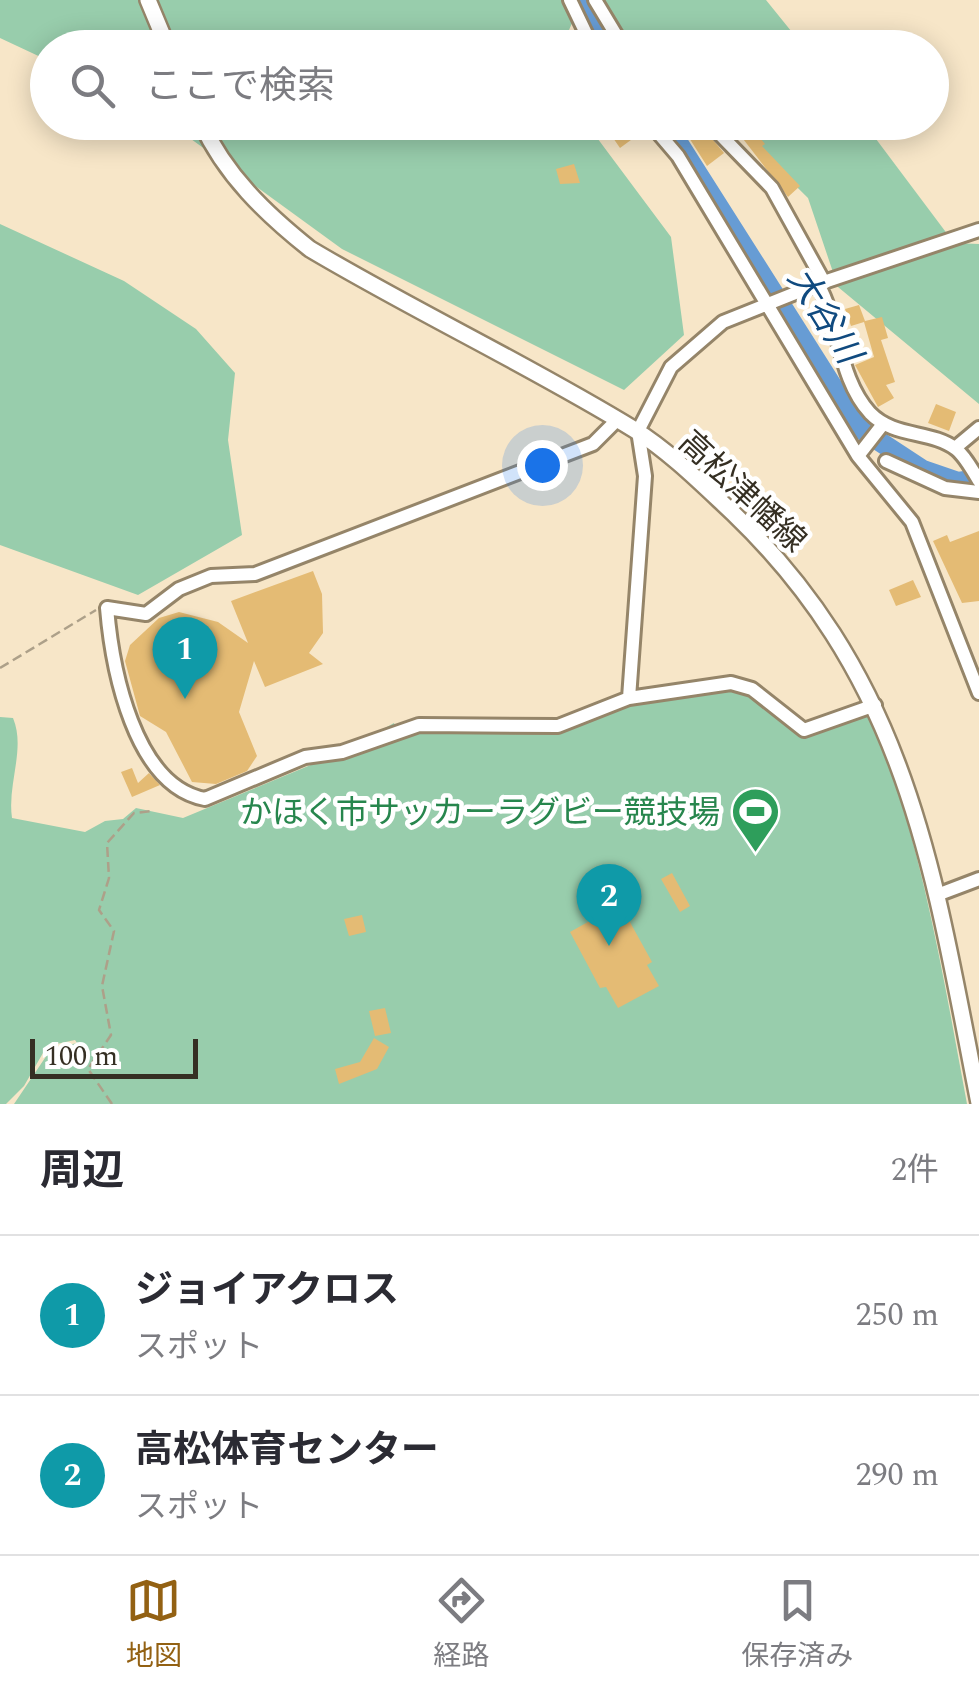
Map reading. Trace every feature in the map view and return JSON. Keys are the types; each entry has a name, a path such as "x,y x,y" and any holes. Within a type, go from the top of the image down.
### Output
{"main road":[{"path":"148,0 160,30"},
{"name":"高松津幡線","path":"212,140 234,176 270,217 310,249 638,432 711,492 796,579 830,624 874,705 916,808 938,895 979,1103"}],"street":[{"path":"570,0 584,30"},
{"path":"595,0 613,30"},
{"path":"664,140 678,156 860,454 912,522 979,693"},
{"path":"725,140 772,188 821,283 856,395 880,428 955,448 976,477"},
{"path":"628,698 645,476 638,432 671,367 689,347 723,322 821,283 979,230"},
{"path":"616,420 593,444 255,574 211,576 179,588 146,614 107,608 117,681 139,739 176,787 205,799 305,757 342,752 419,725 558,726 628,698 742,685 804,730 874,705"},
{"path":"860,454 880,428"},
{"path":"955,448 979,428"},
{"path":"886,461 945,488 979,492"},
{"path":"938,895 979,879"}],"path":[{"path":"0,668 94,610 107,608"},
{"path":"112,1104 88,1068 111,1035 102,986 114,931 99,910 108,878 107,843 134,813 153,811"}],"green space":[{"path":"0,0 766,0 790,30 589,30 573,21 569,30 30,30 30,52 0,38"},
{"path":"192,140 599,140 671,237 684,335 624,390 342,249"},
{"path":"749,140 877,140 954,243 979,244 979,404 838,287 808,198"},
{"path":"0,224 124,281 196,329 235,373 228,440 242,535 138,595 0,545"},
{"path":"732,686 788,725 810,735 869,710 916,855 967,1104 14,1104 51,1049 77,1043 75,1040 47,1046 24,1086 6,1104 0,1104 0,717 13,718 18,742 12,818 85,832 105,821 123,819 136,808 183,818 342,752 394,723 400,738 426,730 558,731 620,704"}],"building":[{"path":"614,140 631,140 620,148"},
{"path":"690,140 713,140 724,153 707,166"},
{"path":"744,140 762,140 765,144 762,146 800,186 788,197"},
{"path":"574,164 580,183 560,184 556,169"},
{"path":"859,305 865,321 882,317 888,338 881,340 895,382 886,385 894,398 878,407 855,365 874,357 864,322 851,326 845,309"},
{"path":"936,404 956,412 949,431 928,423"},
{"path":"979,531 979,601 962,603 933,541 947,535 950,542"},
{"path":"313,571 322,594 323,633 309,653 323,664 265,687 254,661 239,712 257,756 247,771 216,784 192,782 166,732 140,716 125,661 130,645 159,618 179,612 218,622 248,643 231,601"},
{"path":"913,580 921,597 896,606 889,590"},
{"path":"132,768 138,783 149,773 160,785 132,797 121,772"},
{"path":"672,873 690,906 680,912 661,879"},
{"path":"620,904 652,962 647,965 659,986 618,1008 606,987 600,988 570,932"},
{"path":"362,915 366,932 349,936 344,919"},
{"path":"385,1008 391,1033 375,1036 369,1011"},
{"path":"374,1038 389,1047 377,1069 339,1084 335,1069 360,1062"}],"waterway":[{"name":"大谷川","path":"583,0 597,30"},
{"name":"大谷川","path":"676,140 859,428 923,470 958,482 979,479"}],"place":[{"name":"ジョイアクロス","path":"185,699"},
{"name":"かほく市サッカーラグビー競技場","path":"755,854"},
{"name":"高松体育センター","path":"609,946"}]}
